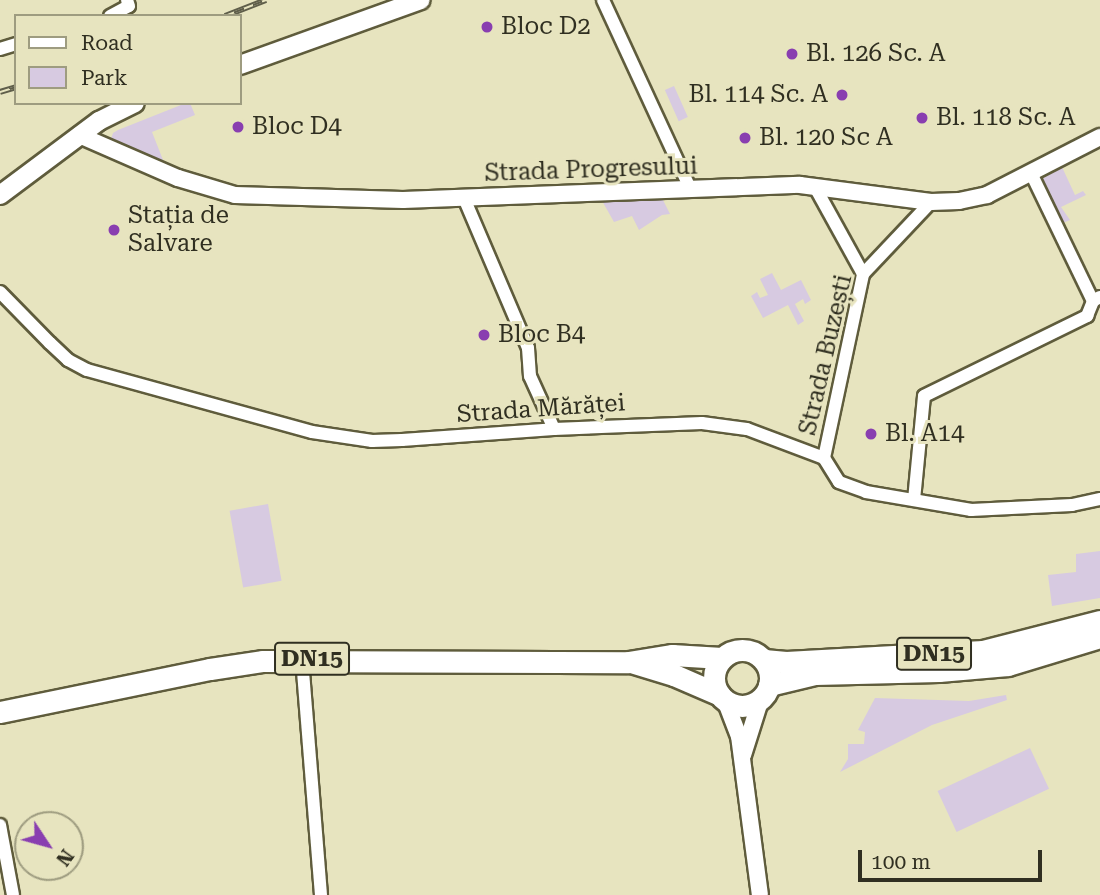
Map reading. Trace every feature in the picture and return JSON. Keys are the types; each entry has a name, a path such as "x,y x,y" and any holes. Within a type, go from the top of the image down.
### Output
{"main road":[{"path":"242,64 421,0"},
{"path":"0,195 99,121 131,105"},
{"name":"DN15","path":"0,712 210,669 302,659 628,662 672,655 722,658 730,652 748,650 764,660 791,662 983,651 1100,621"},
{"name":"DN15","path":"628,662 674,675 740,706 765,691 815,674 927,671 1008,665 1100,637"},
{"path":"722,658 715,672 723,697"},
{"path":"764,660 770,676 765,691"}],"street":[{"path":"114,14 129,6 127,0"},
{"path":"603,0 690,188"},
{"name":"Strada Progresului","path":"79,135 167,174 235,195 325,200 464,198 690,188 815,187 931,202 976,199 1100,137"},
{"path":"914,500 924,396 1087,316 1096,299 1031,173"},
{"path":"815,187 863,274"},
{"path":"464,198 528,348 530,376 554,429"},
{"name":"Strada Buzești","path":"824,458 863,274 931,202"},
{"name":"Strada Mărăței","path":"0,292 68,360 87,370 286,426 372,441 679,422 747,429 824,458"},
{"path":"824,458 834,478 844,486 981,510 1072,505 1100,499"},
{"path":"302,659 321,895"},
{"path":"743,758 765,691"},
{"path":"723,697 735,723 743,758 760,895"},
{"path":"0,825 8,889"}],"green space":[{"path":"674,86 688,117 679,121 665,90"},
{"path":"181,105 191,105 195,115 152,132 165,165 111,139 113,133"},
{"path":"1062,167 1075,195 1083,191 1086,195 1061,207 1070,220 1063,223 1042,179"},
{"path":"661,196 670,214 662,215 639,230 632,216 614,222 601,199"},
{"path":"772,273 781,290 801,280 811,300 805,304 803,299 795,304 804,321 798,325 788,305 763,318 751,296 757,292 760,298 768,295 760,279"},
{"path":"268,504 282,581 243,588 230,511"},
{"path":"1100,551 1100,598 1052,606 1048,575 1076,572 1076,554"},
{"path":"1006,695 1007,700 932,725 840,772 848,759 848,744 864,744 865,732 858,730 875,698 969,701"},
{"path":"1030,748 1049,789 957,832 938,791"}],"railway":[{"path":"230,14 266,0"},
{"path":"0,92 14,88"}],"place":[{"name":"Bloc D2","path":"487,27"},
{"name":"Bl. 126 Sc. A","path":"792,54"},
{"name":"Bl. 114 Sc. A","path":"842,95"},
{"name":"Bl. 118 Sc. A","path":"922,118"},
{"name":"Bloc D4","path":"238,127"},
{"name":"Bl. 120 Sc A","path":"745,138"},
{"name":"Stația de Salvare","path":"114,230"},
{"name":"Bloc B4","path":"484,335"},
{"name":"Bl. A14","path":"871,434"}]}
